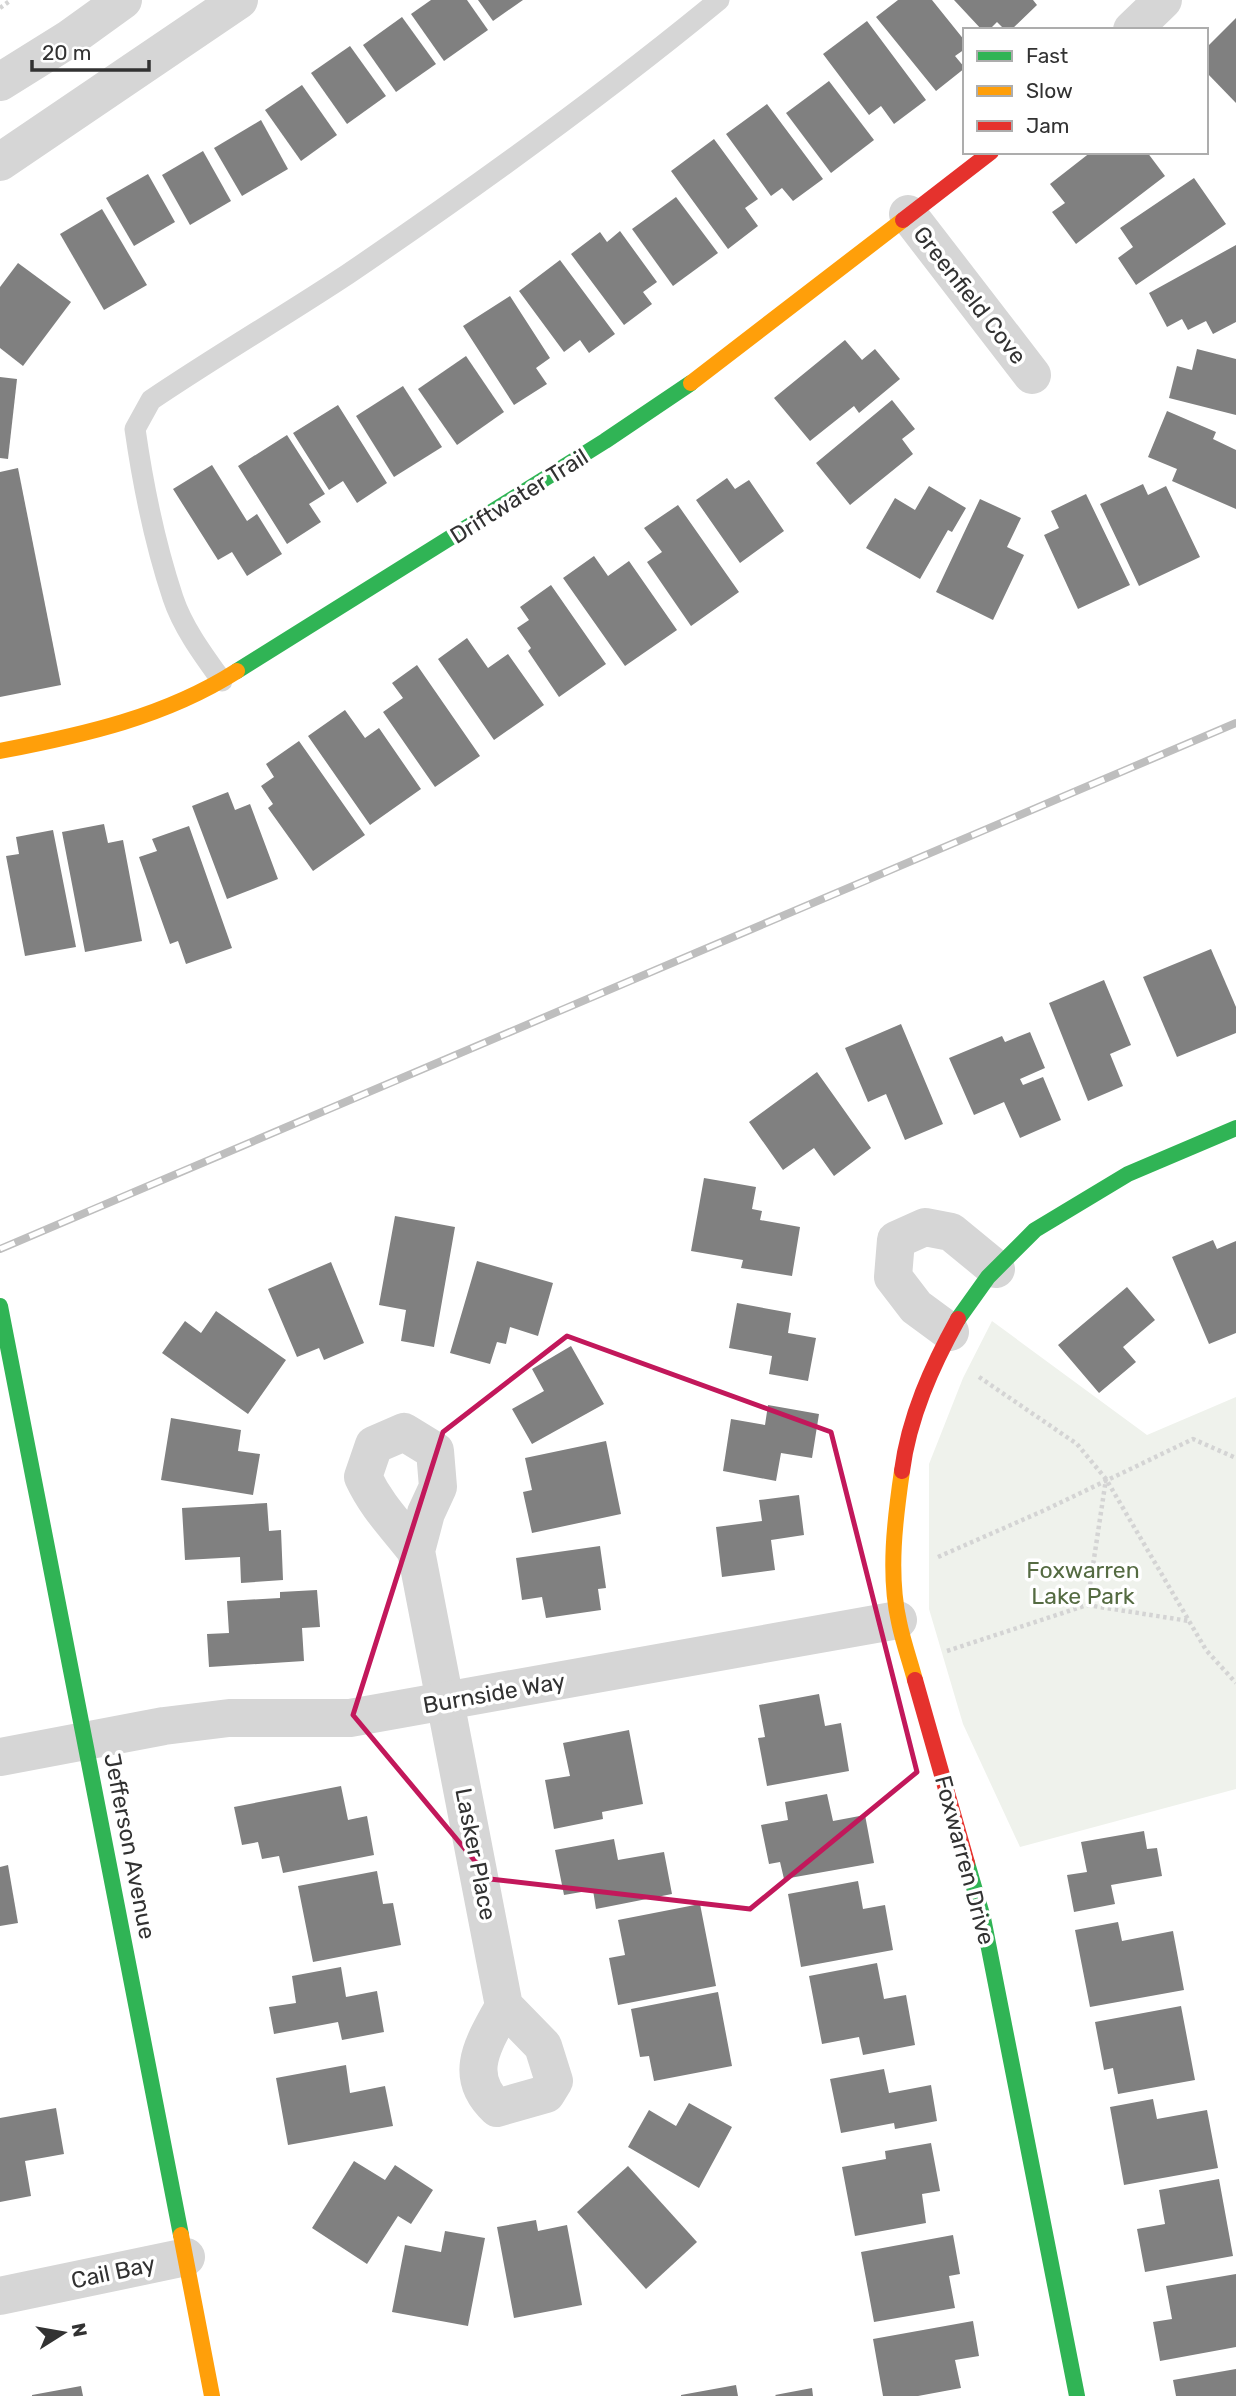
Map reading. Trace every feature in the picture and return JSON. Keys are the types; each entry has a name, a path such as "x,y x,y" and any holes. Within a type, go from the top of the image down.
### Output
{"street":[{"path":"0,82 69,39 123,0"},
{"path":"0,162 239,0"},
{"path":"1134,28 1163,0"},
{"name":"Driftwater Trail","path":"0,751 99,733 183,704 222,681 605,442 718,365 908,214 988,154"},
{"name":"Greenfield Cove","path":"908,214 1032,375"},
{"name":"Foxwarren Drive","path":"1077,2396 983,1918 898,1620 893,1572 900,1478 918,1397 950,1332 996,1269 1027,1236 1129,1173 1236,1128"},
{"path":"950,1332 916,1307 893,1277 896,1240 925,1227 951,1232 996,1269"},
{"name":"Jefferson Avenue","path":"0,1306 87,1740 212,2396"},
{"name":"Lasker Place","path":"416,1551 504,2006"},
{"name":"Burnside Way","path":"87,1740 229,1718 350,1718 898,1620"},
{"path":"0,1757 87,1740"},
{"name":"Cail Bay","path":"0,2296 186,2257"}],"lane":[{"path":"222,681 197,646 174,599 152,516 135,429 151,400 345,275 507,164 629,74 719,0"}],"path":[{"path":"0,8 11,0"},
{"path":"979,1377 1077,1444 1106,1479 1206,1650 1236,1683"},
{"path":"938,1557 1045,1510 1193,1438 1236,1458"},
{"path":"1087,1605 1106,1479"},
{"path":"909,1661 961,1648 1087,1605 1189,1621"}],"highlighted area":[{"path":"567,1336 831,1432 917,1772 750,1909 490,1879 353,1715 443,1432"}],"green space":[{"name":"Foxwarren Lake Park","path":"992,1321 1147,1435 1236,1397 1236,1789 1020,1847 963,1724 929,1609 929,1464 963,1378"}],"building":[{"path":"431,0 467,0 488,30 444,61 411,14"},
{"path":"478,0 523,0 493,21"},
{"path":"898,0 932,0 963,39 963,50 955,56 963,70 936,91 876,17"},
{"path":"954,0 1033,0 1037,5 1013,28 1003,28 997,22 991,28 980,28"},
{"path":"402,17 436,64 396,92 363,45"},
{"path":"1236,18 1236,103 1208,74 1208,46"},
{"path":"867,21 926,100 894,124 881,106 869,115 823,54"},
{"path":"350,46 386,96 347,124 311,73"},
{"path":"829,81 874,140 831,173 786,113"},
{"path":"302,85 337,135 301,161 265,110"},
{"path":"767,104 823,179 793,201 782,188 771,196 726,134"},
{"path":"261,120 288,169 242,196 214,148"},
{"path":"714,139 758,199 745,208 758,226 728,249 671,171"},
{"path":"203,151 231,201 190,225 162,175"},
{"path":"1088,154 1148,154 1165,176 1076,244 1052,212 1065,203 1050,184"},
{"path":"148,174 175,222 134,246 106,198"},
{"path":"1194,178 1226,224 1136,285 1118,258 1133,247 1120,228"},
{"path":"676,197 718,253 673,286 632,229"},
{"path":"102,209 147,285 104,310 60,234"},
{"path":"620,231 657,282 643,292 652,304 624,325 571,254 600,232 607,242"},
{"path":"1236,245 1236,322 1213,334 1206,321 1188,330 1182,319 1167,327 1149,293"},
{"path":"560,260 615,334 589,353 580,340 564,352 519,291"},
{"path":"18,263 71,302 23,366 0,348 0,287"},
{"path":"510,296 550,358 536,368 547,384 514,405 463,326"},
{"path":"845,340 862,360 875,349 900,379 859,413 854,406 810,441 774,398"},
{"path":"1197,349 1236,359 1236,415 1169,398 1177,366 1192,370"},
{"path":"466,356 504,412 457,445 418,389"},
{"path":"0,377 17,379 8,459 0,458"},
{"path":"403,386 442,447 394,477 356,416"},
{"path":"892,400 915,429 902,439 913,454 850,505 816,463"},
{"path":"338,405 387,483 357,503 343,481 329,490 293,433"},
{"path":"1167,411 1216,432 1213,439 1236,450 1236,509 1172,481 1177,469 1148,457"},
{"path":"287,435 325,494 309,504 321,522 287,544 238,466"},
{"path":"212,465 247,521 257,514 282,554 247,576 232,552 218,560 173,489"},
{"path":"18,468 61,685 0,697 0,472"},
{"path":"727,478 735,489 749,480 784,531 740,563 696,500"},
{"path":"1143,484 1148,495 1166,486 1200,557 1139,586 1100,504"},
{"path":"929,486 966,508 952,532 948,530 920,579 866,548 895,498 915,510"},
{"path":"1086,494 1130,585 1078,609 1044,535 1059,528 1051,511"},
{"path":"980,499 1021,518 1007,547 1024,555 993,620 936,592"},
{"path":"678,505 739,592 691,626 647,562 662,552 644,528"},
{"path":"594,556 608,576 629,561 677,630 625,666 563,578"},
{"path":"551,585 606,664 559,697 528,651 531,648 517,628 529,620 520,607"},
{"path":"467,638 488,668 508,654 544,705 494,740 438,659"},
{"path":"417,665 480,756 435,787 383,712 403,698 392,683"},
{"path":"345,710 365,738 379,728 421,789 370,825 308,736"},
{"path":"299,741 365,835 313,871 268,808 273,804 261,786 274,777 266,764"},
{"path":"228,792 235,810 250,804 278,879 227,899 192,806"},
{"path":"104,824 108,843 123,840 142,941 85,952 62,832"},
{"path":"189,826 232,948 186,964 178,941 170,944 139,857 157,851 152,839"},
{"path":"53,830 76,947 25,956 6,856 19,854 16,837"},
{"path":"1211,949 1236,1007 1236,1033 1177,1057 1143,977"},
{"path":"1104,980 1131,1045 1110,1054 1123,1086 1088,1101 1049,1003"},
{"path":"901,1024 943,1124 905,1140 886,1094 868,1102 845,1048"},
{"path":"1030,1032 1045,1068 1020,1079 1023,1085 1043,1077 1061,1120 1020,1138 1004,1102 974,1115 949,1058 1002,1036 1005,1042"},
{"path":"817,1072 871,1148 834,1176 814,1148 783,1170 749,1122"},
{"path":"704,1178 756,1187 752,1209 762,1211 760,1220 800,1227 792,1276 741,1268 743,1260 691,1251"},
{"path":"395,1216 455,1227 434,1347 401,1341 406,1310 379,1305"},
{"path":"1213,1240 1217,1249 1236,1241 1236,1333 1209,1344 1172,1257"},
{"path":"477,1261 553,1283 538,1336 510,1327 506,1344 497,1342 490,1364 450,1353"},
{"path":"331,1262 364,1343 324,1360 319,1348 297,1357 268,1289"},
{"path":"1127,1287 1155,1320 1123,1347 1136,1362 1099,1393 1058,1345"},
{"path":"737,1303 791,1313 788,1333 816,1338 808,1381 769,1374 772,1356 729,1348"},
{"path":"216,1311 286,1360 248,1414 162,1353 185,1321 201,1333"},
{"path":"571,1346 604,1404 532,1444 512,1409 544,1391 532,1369"},
{"path":"768,1405 819,1414 812,1458 781,1453 776,1481 723,1471 731,1419 765,1425"},
{"path":"171,1418 241,1430 238,1451 260,1454 253,1495 161,1480"},
{"path":"606,1441 621,1514 532,1533 523,1492 532,1490 525,1458"},
{"path":"799,1495 804,1535 771,1540 775,1570 722,1577 716,1527 762,1521 759,1500"},
{"path":"267,1503 269,1531 281,1530 283,1580 241,1583 240,1557 185,1560 182,1508"},
{"path":"600,1546 606,1588 598,1589 601,1610 546,1618 542,1597 522,1600 516,1558"},
{"path":"317,1590 320,1627 302,1628 304,1661 209,1667 207,1634 229,1633 227,1601 280,1598 280,1592"},
{"path":"819,1694 825,1726 841,1723 849,1771 767,1786 758,1738 765,1737 759,1705"},
{"path":"629,1730 643,1804 602,1812 603,1819 554,1829 545,1780 570,1776 563,1743"},
{"path":"341,1786 348,1820 367,1816 374,1855 283,1873 279,1856 262,1859 258,1842 242,1845 234,1807"},
{"path":"827,1794 833,1821 865,1815 874,1863 784,1879 780,1862 769,1864 761,1825 788,1820 785,1802"},
{"path":"1144,1831 1147,1849 1157,1848 1162,1876 1111,1885 1115,1904 1074,1912 1067,1875 1087,1872 1081,1842"},
{"path":"614,1839 618,1860 664,1852 672,1894 596,1909 593,1890 564,1895 555,1850"},
{"path":"8,1865 18,1923 0,1926 0,1867"},
{"path":"377,1871 383,1904 393,1903 401,1945 313,1962 298,1886"},
{"path":"858,1881 863,1909 885,1905 893,1950 801,1967 788,1894"},
{"path":"700,1904 716,1986 618,2005 609,1958 625,1955 618,1920"},
{"path":"1118,1922 1122,1941 1173,1931 1184,1990 1090,2007 1075,1930"},
{"path":"877,1963 884,1999 906,1995 915,2045 863,2055 859,2037 822,2044 809,1976"},
{"path":"341,1967 346,1997 377,1991 384,2032 342,2040 338,2022 274,2034 269,2007 296,2003 292,1976"},
{"path":"718,1992 732,2066 654,2081 649,2056 640,2057 631,2009"},
{"path":"1181,2006 1195,2080 1118,2094 1113,2068 1104,2070 1095,2022"},
{"path":"346,2065 350,2093 385,2086 393,2126 288,2145 276,2078"},
{"path":"884,2069 889,2093 931,2085 937,2121 895,2129 894,2123 841,2133 830,2079"},
{"path":"1153,2099 1157,2119 1207,2110 1218,2168 1124,2185 1110,2107"},
{"path":"689,2103 732,2127 699,2188 628,2147 649,2110 676,2126"},
{"path":"56,2108 64,2154 25,2161 31,2196 0,2202 0,2118"},
{"path":"931,2143 940,2191 922,2194 926,2223 855,2236 842,2167 886,2159 885,2151"},
{"path":"354,2161 385,2180 395,2165 433,2190 411,2224 398,2216 367,2264 312,2228"},
{"path":"628,2166 697,2242 646,2289 577,2212"},
{"path":"1219,2179 1233,2256 1145,2272 1137,2229 1165,2224 1159,2190"},
{"path":"536,2220 538,2231 567,2225 582,2305 514,2318 497,2227"},
{"path":"445,2231 485,2238 468,2326 392,2312 405,2245 441,2252"},
{"path":"953,2235 960,2274 949,2276 955,2308 874,2322 861,2252"},
{"path":"1236,2274 1236,2347 1160,2361 1153,2322 1172,2319 1166,2286"},
{"path":"973,2321 979,2356 955,2360 961,2388 918,2396 883,2396 873,2339"},
{"path":"1236,2369 1236,2396 1176,2396 1173,2380"},
{"path":"736,2385 738,2396 681,2396 681,2395"},
{"path":"81,2386 83,2396 32,2396 32,2395"},
{"path":"812,2388 813,2396 775,2395"}],"railway":[{"path":"0,1249 1236,723"}],"traffic: fast":[{"path":"237,671 605,441 691,383"},
{"path":"958,1319 988,1277 1035,1230 1128,1174 1236,1128"},
{"path":"0,1306 181,2235"},
{"path":"967,1863 983,1918 1077,2396"}],"traffic: slow":[{"path":"691,383 903,220"},
{"path":"0,751 123,722 181,701 237,671"},
{"path":"902,1471 895,1527 894,1585 901,1629 915,1680"},
{"path":"181,2235 212,2396"}],"traffic: jam":[{"path":"903,220 988,154"},
{"path":"902,1471 910,1431 923,1392 958,1319"},
{"path":"915,1680 967,1863"}]}
